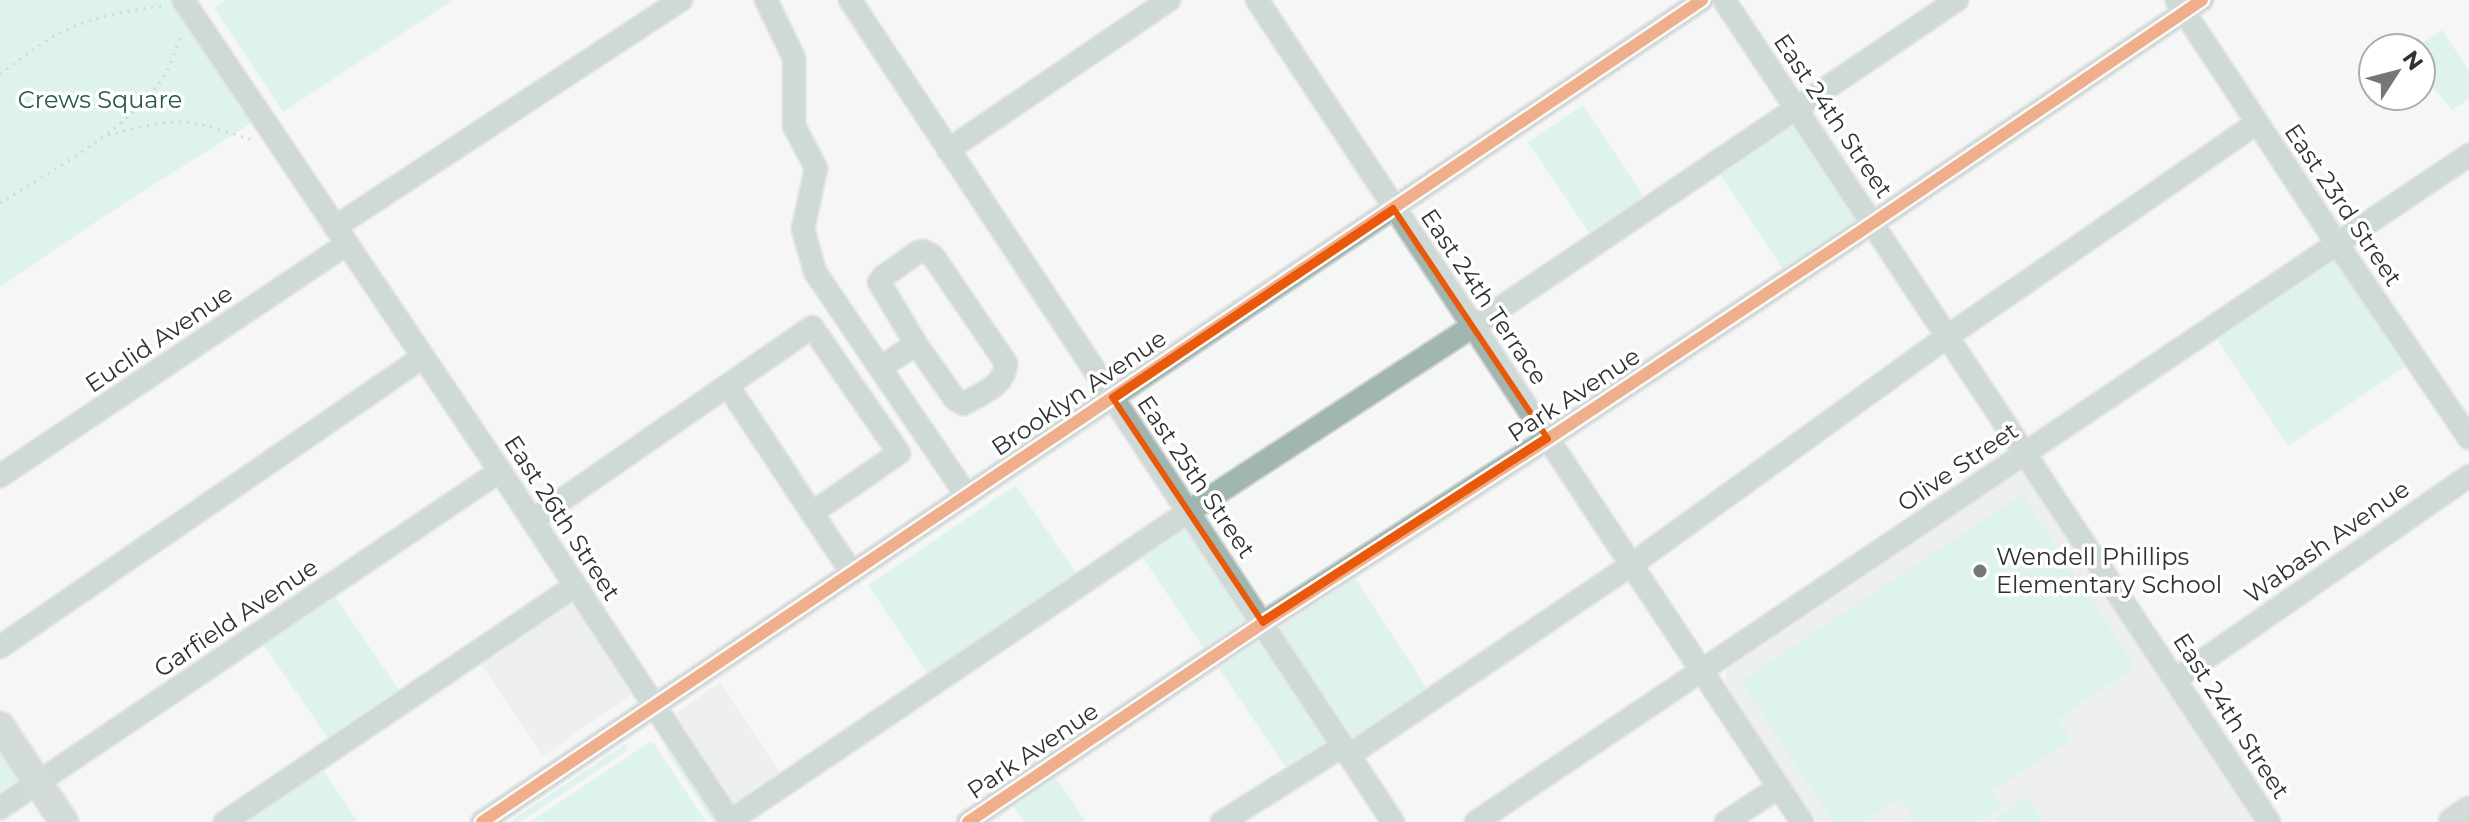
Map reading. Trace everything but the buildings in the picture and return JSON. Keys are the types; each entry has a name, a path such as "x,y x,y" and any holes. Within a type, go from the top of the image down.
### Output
{"main road":[{"path":"0,726 64,822"},
{"path":"2453,822 2469,811"}],"street":[{"name":"Euclid Avenue","path":"0,476 681,0"},
{"path":"766,0 794,58 794,126 816,168 803,229 815,272 967,496"},
{"name":"East 25th Street","path":"850,0 1393,822"},
{"path":"948,150 1169,0"},
{"name":"East 24th Terrace","path":"1257,0 1802,822"},
{"name":"Brooklyn Avenue","path":"482,822 1702,0"},
{"name":"East 24th Street","path":"1724,0 2269,822"},
{"path":"730,822 1188,512 1473,326 1957,0"},
{"name":"East 23rd Street","path":"2188,4 2257,123 2469,438"},
{"name":"Park Avenue","path":"968,822 1263,623 1548,439 1873,222 2188,4"},
{"name":"East 26th Street","path":"186,10 533,520 730,822"},
{"path":"1222,822 1346,751 1631,565 1948,336 2257,123"},
{"name":"Olive Street","path":"1476,822 2469,155"},
{"path":"923,251 933,256 1006,363 1005,374 1001,382 963,404 955,399 916,344 879,282 923,251"},
{"path":"533,520 812,327 899,453 812,513"},
{"path":"880,368 916,344"},
{"path":"0,647 423,357"},
{"path":"728,386 852,573"},
{"name":"Garfield Avenue","path":"0,808 500,471"},
{"name":"Wabash Avenue","path":"2176,679 2469,476"},
{"path":"225,822 575,586"},
{"path":"1726,822 1779,787"}],"path":[{"path":"0,74 56,36 89,20 122,11 186,10 166,74 139,104 104,136 0,203"},
{"path":"104,136 152,124 180,122 262,142"}],"highlighted area":[{"path":"1393,208 1548,439 1263,623 1112,397"}],"shaded area":[{"name":"Wendell Phillips Elementary School","path":"2017,473 2026,474 2258,822 1816,822 1728,688 1725,678 1728,668"},
{"path":"571,598 631,686 629,696 543,756 479,661"},
{"path":"720,682 783,777 737,808 680,723 677,713"}],"green space":[{"name":"Crews Square","path":"0,0 194,0 270,111 106,215 0,287"},
{"path":"226,0 453,0 283,112 214,8"},
{"path":"2442,30 2469,71 2469,99 2452,110 2437,92 2437,33"},
{"path":"1583,105 1647,201 1593,238 1528,142"},
{"path":"1793,115 1864,222 1786,274 1716,168"},
{"path":"2331,256 2340,259 2410,363 2288,446 2214,335"},
{"path":"1016,485 1078,576 929,676 868,585"},
{"name":"Wendell Phillips Elementary School","path":"2022,494 2136,667 2058,719 2071,740 1993,791 2003,806 1979,822 1904,822 1913,816 1900,798 1864,822 1833,822 1741,681"},
{"path":"1182,523 1242,613 1240,626 1204,649 1139,552"},
{"path":"1353,575 1430,693 1354,743 1280,630 1282,623"},
{"path":"334,595 403,696 332,744 263,644"},
{"path":"1257,642 1328,744 1288,771 1218,667"},
{"path":"0,741 30,786 0,805"},
{"path":"650,742 706,822 530,822"},
{"path":"625,744 628,750 520,822 509,822"},
{"path":"671,747 720,822 713,822 666,750"},
{"path":"319,764 358,822 234,822"},
{"path":"1055,776 1086,822 1024,822 1012,804"},
{"path":"2026,797 2043,822 1999,822 1996,817"}],"cycle path":[{"path":"482,822 1702,0"},
{"path":"968,822 1263,623 1861,231 2202,0"}],"place":[{"name":"Wendell Phillips Elementary School","path":"1980,571"}]}
